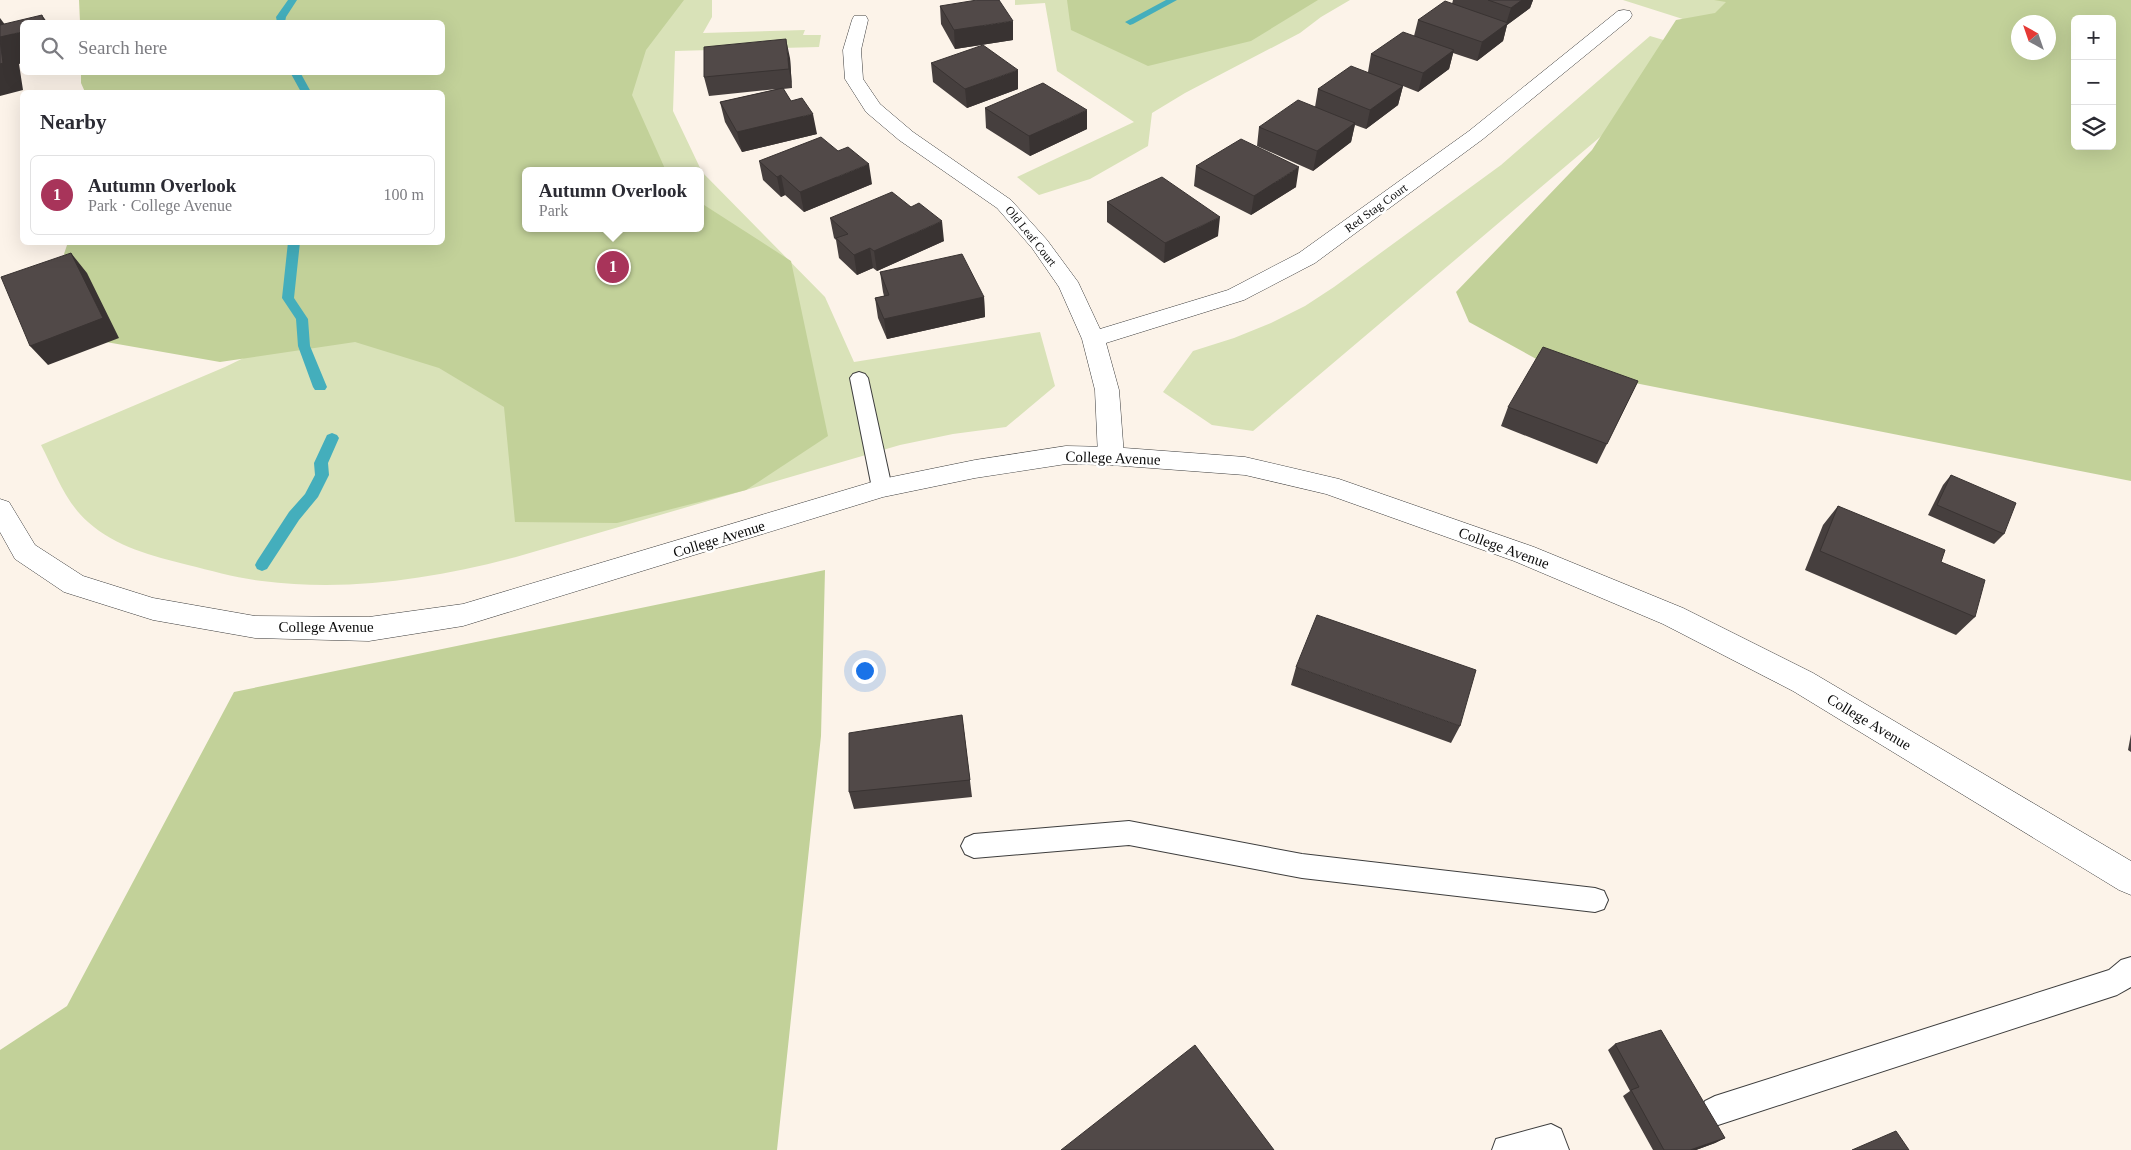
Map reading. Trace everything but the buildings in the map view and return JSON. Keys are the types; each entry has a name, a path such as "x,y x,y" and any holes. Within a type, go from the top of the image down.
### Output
{"street":[{"name":"Red Stag Court","path":"1093,339 1236,295 1308,258 1476,135 1624,15"},
{"name":"Old Leaf Court","path":"860,20 852,50 854,79 873,108 906,136 1004,204 1040,244 1070,287 1093,339 1107,390 1111,456"},
{"name":"College Avenue","path":"0,509 25,552 74,584 153,608 254,627 369,629 463,615 882,488 975,469 1066,455 1111,456 1244,466 1330,486 1524,554 1673,616 1803,682 2131,879"}],"lane":[{"path":"859,378 882,488"},
{"path":"974,846 1129,833 1302,866 1595,900"},
{"path":"1715,1111 2117,981 2131,970"},
{"path":"1507,1150 1551,1139 1554,1150"}],"green space":[{"path":"79,0 684,0 646,50 632,95 664,167 522,167 522,232 704,232 704,205 791,261 828,436 746,490 617,523 515,522 504,407 439,368 355,342 220,362 106,342 64,254 67,245 445,245 445,90 84,90 81,83 81,75 445,75 445,20 80,20"},
{"path":"641,0 712,0 712,17 703,33 805,30 803,35 821,35 819,47 675,51 673,111 700,167 537,167"},
{"path":"1015,0 1350,0 1321,17 1300,33 1185,93 1152,113 1148,146 1090,179 1039,195 1017,177 1134,122 1057,71 1045,3 1015,5"},
{"path":"1067,0 1318,0 1251,41 1148,66 1071,30"},
{"path":"1623,0 1762,0 1253,431 1212,425 1163,392 1193,351 1234,338 1271,323 1305,306 1334,287 1501,165 1650,36 1667,41 1689,21"},
{"path":"1714,0 2131,0 2131,481 1549,366 1469,322 1456,292 1592,150 1676,20 1715,13 1726,2"},
{"path":"704,174 825,297 854,362 1040,332 1055,386 1006,427 953,434 900,445 516,557 453,572 390,581 326,585 262,581 161,558 135,550 99,531 80,514 61,486 41,445 225,367 491,238 522,229 522,232 704,232"},
{"path":"825,570 821,736 777,1150 0,1150 0,1050 67,1006 234,692"}],"waterway":[{"path":"281,20 281,17 293,0"},
{"path":"1130,22 1173,0"},
{"path":"297,75 305,90"},
{"path":"294,245 288,298 302,319 304,346 320,387"},
{"path":"262,565 294,516 311,497 322,475 321,463 332,438"}],"place":[{"name":"Autumn Overlook","path":"613,267"}]}
